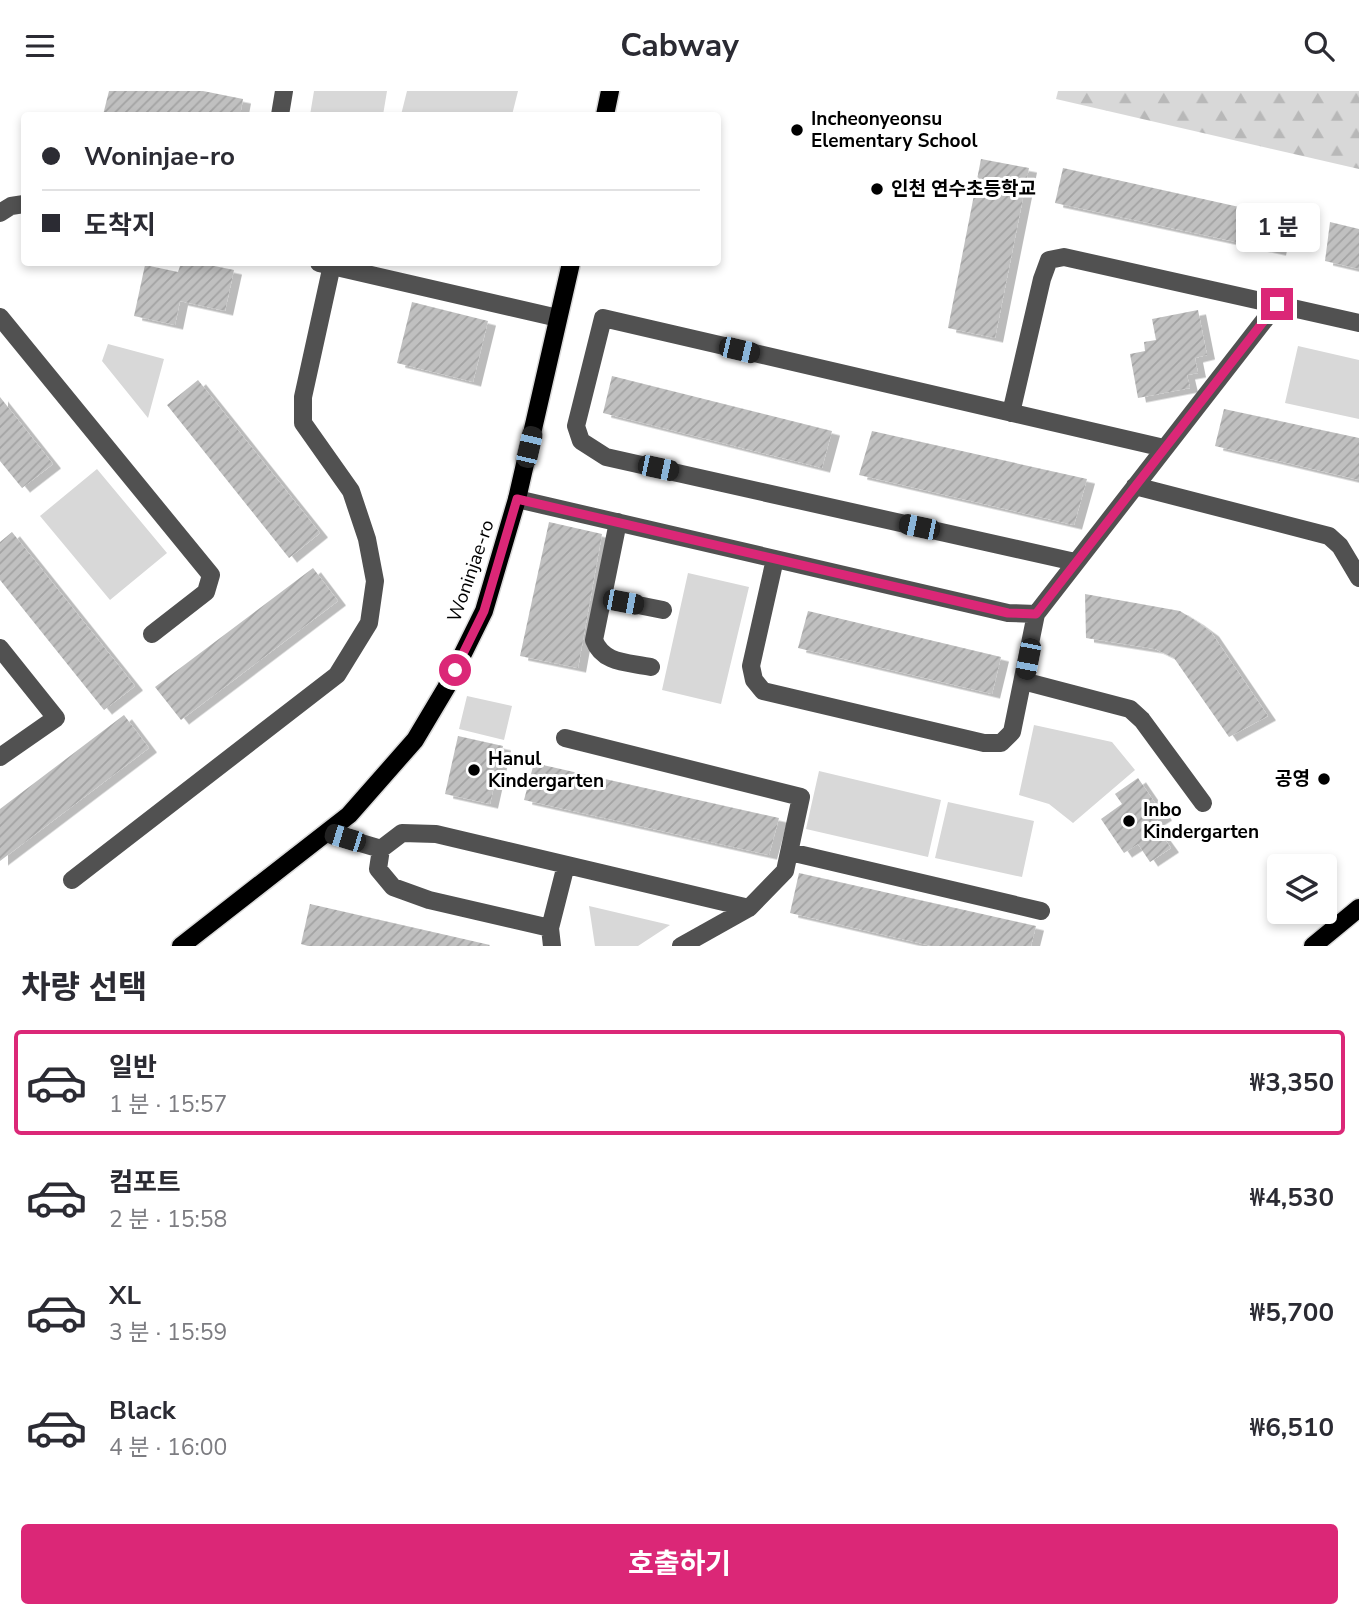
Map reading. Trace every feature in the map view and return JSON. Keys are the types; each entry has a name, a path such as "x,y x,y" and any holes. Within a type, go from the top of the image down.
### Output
{"main road":[{"path":"606,112 610,91"},
{"name":"Woninjae-ro","path":"181,946 349,815 415,740 446,688 484,611 517,499 570,266"},
{"path":"1313,946 1359,908"}],"street":[{"path":"280,112 284,91"},
{"path":"0,213 10,206 21,204"},
{"path":"1011,413 1042,279 1049,260 1064,257 1359,323"},
{"path":"72,880 337,675 369,623 375,580 367,539 351,491 303,423 303,397 325,266"},
{"path":"334,266 558,318"},
{"path":"775,559 751,666 754,680 762,691 984,743 1001,743 1012,731 1036,614 1277,304"},
{"path":"0,317 211,575 206,592 152,634"},
{"path":"1075,562 606,457 581,441 576,426 603,318 1164,448"},
{"path":"1135,486 1329,536 1340,546 1359,579"},
{"path":"517,499 1008,613 1036,614"},
{"path":"618,522 594,640 599,652 606,657 651,667"},
{"path":"603,597 663,610"},
{"path":"0,648 7,671 56,718 0,757"},
{"path":"1023,681 1130,709 1142,720 1203,803"},
{"path":"565,738 801,797 785,871 749,908 681,946"},
{"path":"327,833 381,849"},
{"path":"566,865 551,937 393,887 378,869 381,849 402,833 436,834 749,908"},
{"path":"790,852 1041,911"}],"green space":[{"path":"314,91 387,91 384,112 310,112"},
{"path":"407,91 518,91 513,112 402,112"},
{"path":"1058,91 1359,91 1359,169 1056,99"},
{"path":"108,344 164,359 148,418 102,361"},
{"path":"1298,346 1359,360 1359,419 1285,403"},
{"path":"97,469 167,553 110,600 40,516"},
{"path":"688,573 749,587 721,704 662,690"},
{"path":"467,696 512,706 504,740 459,729"},
{"path":"1034,725 1112,742 1135,770 1073,823 1049,804 1019,795"},
{"path":"819,771 941,800 928,857 806,829"},
{"path":"948,802 1034,821 1022,877 935,858"},
{"path":"589,906 670,925 638,946 595,946"}],"building":[{"path":"109,91 203,91 243,99 241,112 104,112"},
{"path":"981,159 1029,168 995,338 948,328"},
{"path":"1063,168 1285,217 1278,251 1055,203"},
{"path":"1330,222 1359,229 1359,269 1325,261"},
{"path":"145,266 178,272 180,266 215,266 234,270 225,311 180,301 175,325 134,316"},
{"path":"412,302 488,321 473,382 397,363"},
{"path":"1198,310 1207,355 1195,358 1198,373 1187,375 1190,388 1138,398 1130,354 1145,351 1144,342 1156,340 1152,319"},
{"path":"612,376 832,431 822,468 603,413"},
{"path":"198,380 320,533 289,558 167,405"},
{"path":"0,397 53,464 22,488 0,461"},
{"path":"1224,409 1359,438 1359,480 1215,446"},
{"path":"872,431 1087,479 1074,525 859,475"},
{"path":"549,522 602,534 578,668 520,656"},
{"path":"12,532 135,686 104,710 0,580 0,542"},
{"path":"313,568 338,601 181,720 155,687"},
{"path":"1085,594 1180,611 1196,621 1211,632 1268,716 1229,737 1174,658 1155,649 1086,638"},
{"path":"808,611 1001,657 992,694 798,648"},
{"path":"124,715 149,748 0,861 0,809"},
{"name":"Hanul Kindergarten","path":"458,736 503,746 490,804 445,794"},
{"path":"534,763 779,818 769,855 524,800"},
{"name":"Inbo Kindergarten","path":"1138,778 1164,816 1153,823 1171,848 1150,862 1138,844 1124,853 1101,819 1122,804 1115,794"},
{"path":"799,873 1036,926 1031,946 932,946 790,913"},
{"path":"310,904 490,945 308,946 301,944"}],"place":[{"name":"Incheonyeonsu Elementary School","path":"797,130"},
{"name":"인천 연수초등학교","path":"877,189"},
{"name":"Hanul Kindergarten","path":"474,770"},
{"name":"공영","path":"1324,779"},
{"name":"Inbo Kindergarten","path":"1129,821"}],"route":[{"path":"455,670 484,611 517,499 1008,613 1036,614 1277,304"}]}
